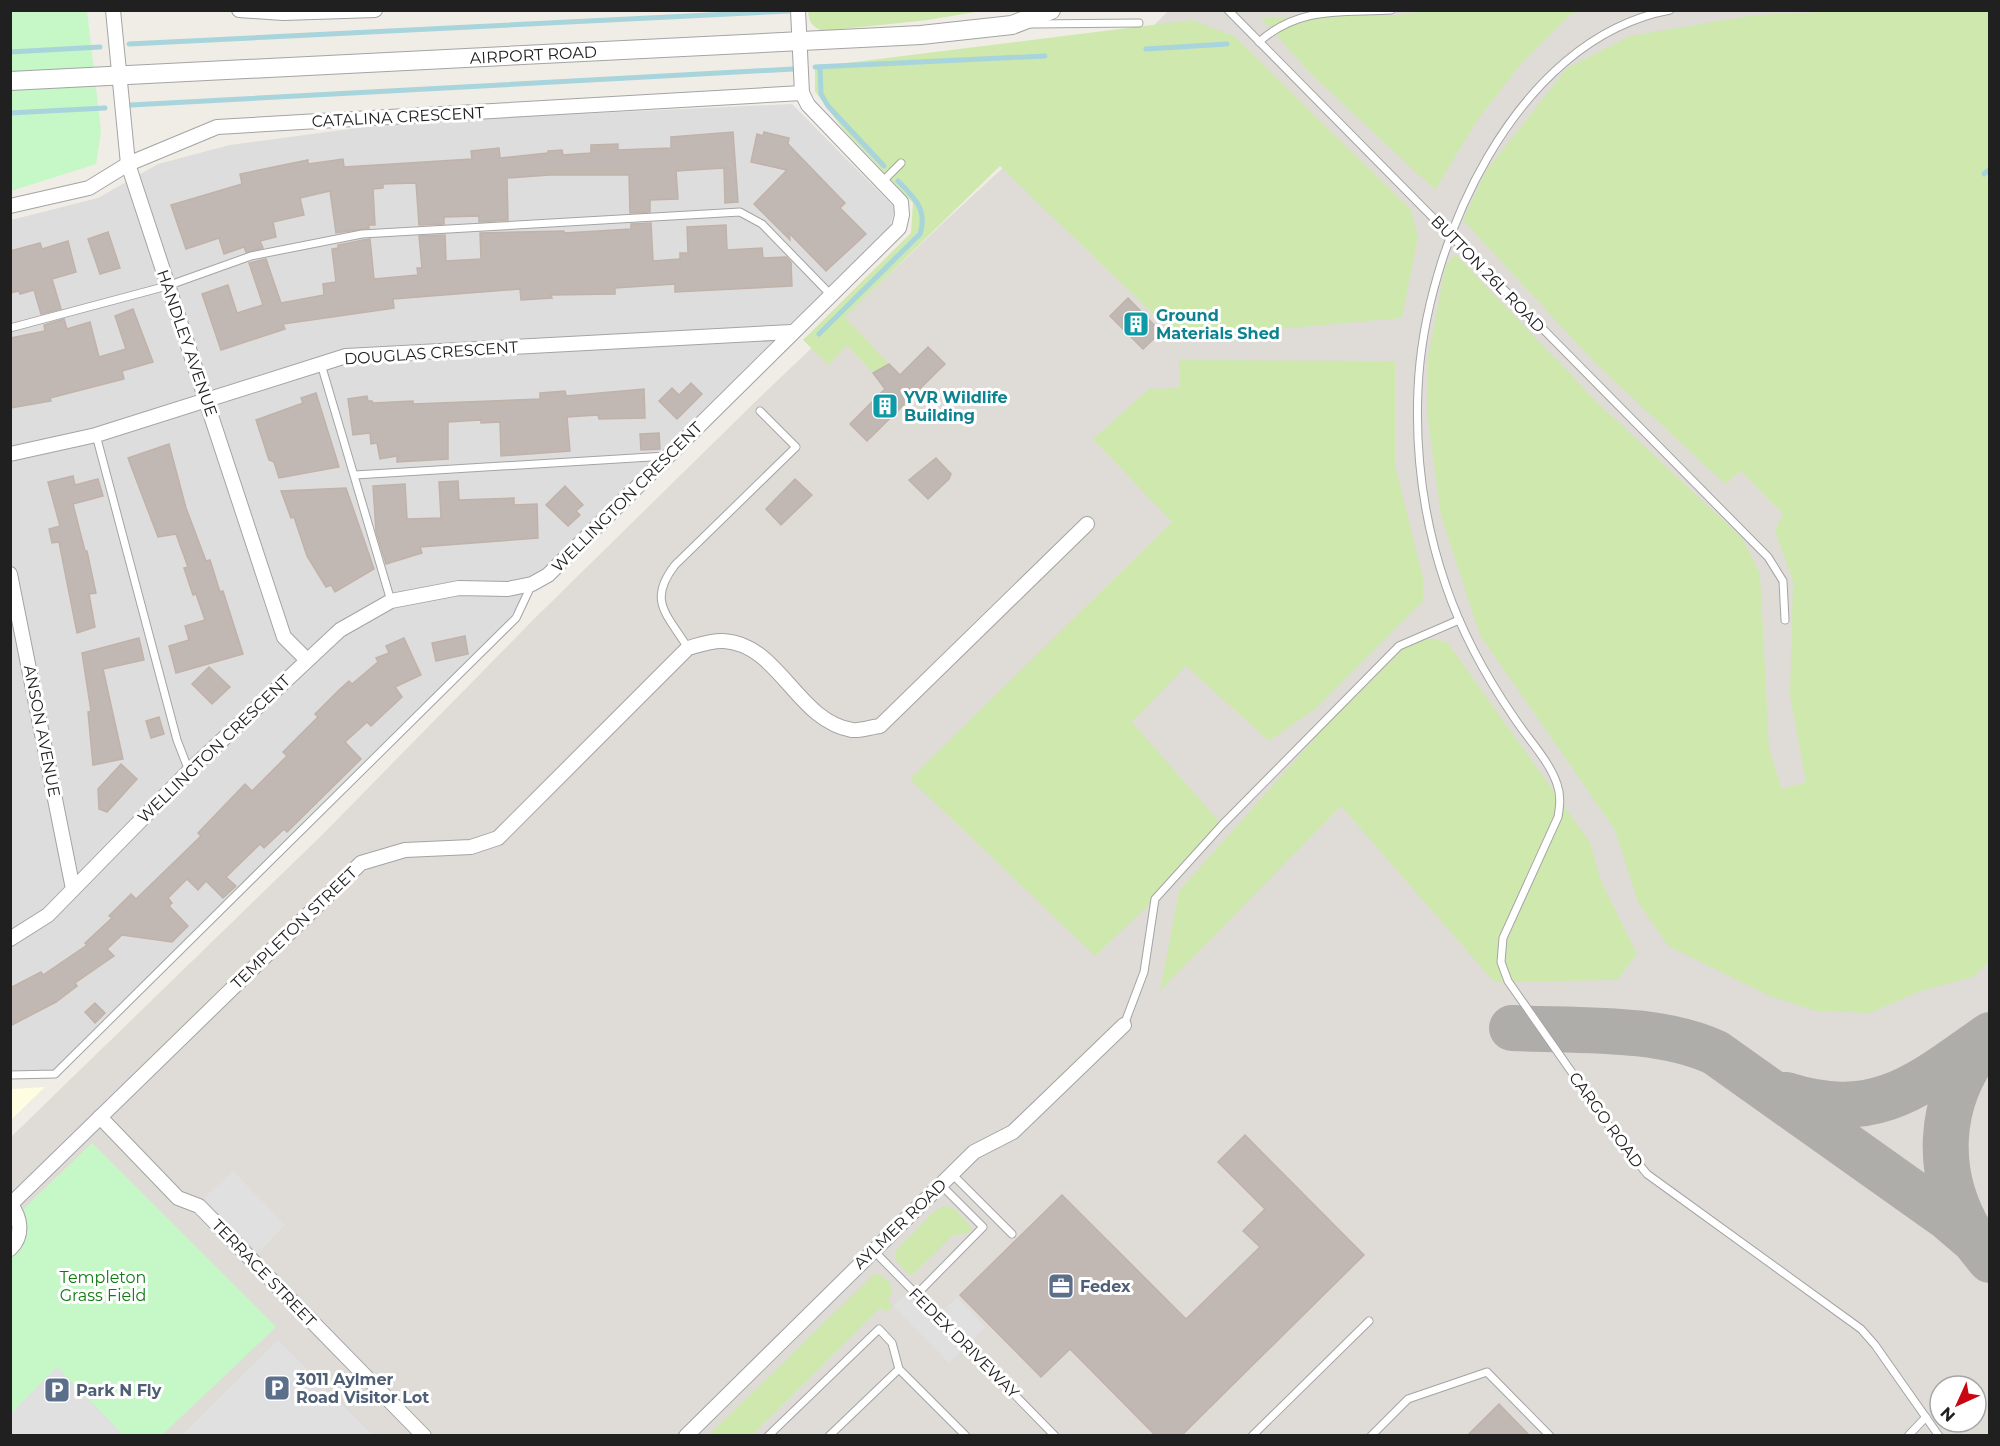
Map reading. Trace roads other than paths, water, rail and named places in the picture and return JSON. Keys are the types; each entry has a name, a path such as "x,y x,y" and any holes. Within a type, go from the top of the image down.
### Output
{"street":[{"name":"HANDLEY AVENUE","path":"113,10 128,164 166,286 207,400 284,637 307,660"},
{"path":"239,10 283,13 375,10"},
{"path":"798,10 802,93"},
{"name":"AIRPORT ROAD","path":"10,81 921,35 1012,25 1051,10"},
{"name":"CATALINA CRESCENT","path":"10,206 89,188 128,164 217,127 802,93"},
{"name":"WELLINGTON CRESCENT","path":"10,939 48,915 189,771 340,630 391,601 459,588 508,589 532,584 548,575 899,228 901,202 808,105 802,93"},
{"name":"DOUGLAS CRESCENT","path":"10,454 96,435 346,356 792,332"},
{"path":"688,648 721,640 742,644 764,658 824,721 854,731 880,726 1086,524"},
{"name":"ANSON AVENUE","path":"10,574 73,889"},
{"name":"TEMPLETON STREET","path":"10,1249 19,1236 20,1225 18,1214 11,1204 361,863 405,850 471,847 498,838 688,648"},
{"name":"AYLMER ROAD","path":"686,1436 974,1152 1013,1132 1124,1025"},
{"name":"TERRACE STREET","path":"100,1117 178,1198 199,1206 424,1436"}],"lane":[{"name":"BUTTON 26L ROAD","path":"1228,10 1768,557 1783,581 1785,620"},
{"path":"1259,42 1275,28 1308,15 1391,10"},
{"name":"CARGO ROAD","path":"1670,10 1640,18 1598,39 1575,55 1538,88 1489,156 1451,235 1431,300 1422,343 1417,442 1422,490 1431,539 1459,620 1476,658 1552,773 1560,797 1558,817 1503,938 1502,962 1508,981 1617,1137 1647,1174 1861,1329 1875,1345 1939,1436"},
{"path":"1012,25 1139,23"},
{"path":"882,182 901,163"},
{"path":"10,328 166,286 250,256 362,234 740,212 762,224 830,294"},
{"path":"321,364 356,475 391,601"},
{"path":"688,648 660,602 662,582 675,565 796,447 760,411"},
{"path":"96,435 177,740 189,771"},
{"path":"356,475 669,456"},
{"path":"10,1076 55,1074 516,618 532,584"},
{"path":"1124,1025 1144,972 1155,899 1222,825 1399,646 1459,620"},
{"path":"952,1174 1012,1234"},
{"path":"916,1294 983,1227 940,1185"},
{"name":"FEDEX DRIVEWAY","path":"873,1251 1055,1436"},
{"path":"1252,1436 1369,1320"},
{"path":"768,1436 879,1329 892,1343 899,1369 966,1436"},
{"path":"829,1436 899,1369"},
{"path":"1371,1436 1408,1399 1487,1372 1550,1436"},
{"path":"1908,1436 1926,1417"}],"waterway":[{"path":"129,44 789,11"},
{"path":"1146,49 1227,44"},
{"path":"10,52 100,47"},
{"path":"815,67 1045,56"},
{"path":"820,67 821,94 828,106 884,166"},
{"path":"131,105 793,69"},
{"path":"10,113 105,108"},
{"path":"1984,174 1990,169"},
{"path":"819,334 920,234 921,211 914,198 898,181"}],"place":[{"name":"Ground Materials Shed","path":"1136,324"},
{"name":"YVR Wildlife Building","path":"885,406"},
{"name":"Fedex","path":"1061,1286"},
{"name":"3011 Aylmer Road Visitor Lot","path":"277,1388"},
{"name":"Park N Fly","path":"57,1390"}],"park label":[{"name":"Templeton Grass Field","path":"103,1286"}]}
